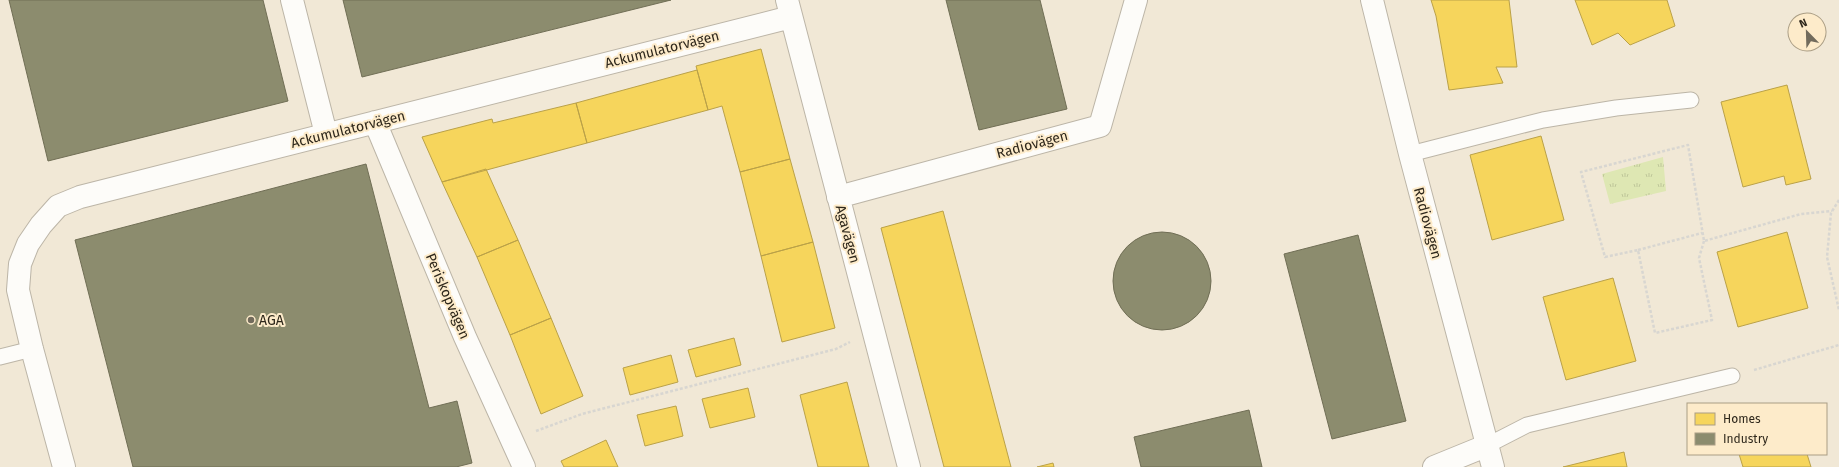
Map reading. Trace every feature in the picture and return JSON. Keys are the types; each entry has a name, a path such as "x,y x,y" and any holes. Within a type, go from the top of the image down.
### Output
{"street":[{"path":"292,0 326,134"},
{"name":"Radiovägen","path":"838,197 1100,126 1136,0"},
{"name":"Radiovägen","path":"1372,0 1410,154 1493,467"},
{"name":"Ackumulatorvägen","path":"64,467 32,349 18,290 20,264 28,244 40,225 58,206 80,197 375,122 789,8"},
{"name":"Agavägen","path":"789,8 909,467"},
{"name":"Periskopvägen","path":"375,122 465,337 524,467"},
{"path":"1434,467 1488,445"}],"lane":[{"path":"1410,154 1543,120 1616,108 1692,100"},
{"path":"0,357 32,349"},
{"path":"1488,445 1527,425 1732,376"}],"path":[{"path":"1638,250 1655,333 1712,320 1699,258 1704,241 1688,145 1580,172 1605,257 1702,233"},
{"path":"1839,200 1831,213 1827,258 1839,310"},
{"path":"1704,241 1801,214 1832,211"},
{"path":"513,440 582,414 836,349 873,330"},
{"path":"1732,376 1839,345"}],"green space":[{"path":"1663,157 1666,191 1610,204 1602,174"}],"building: Homes":[{"path":"1431,0 1509,0 1517,67 1496,67 1503,83 1449,90 1436,16"},
{"path":"1575,0 1667,0 1675,26 1630,45 1618,33 1592,45"},
{"path":"761,49 790,159 740,172 722,106 708,110 696,66"},
{"path":"697,70 708,110 587,143 576,103"},
{"path":"1787,85 1811,179 1786,185 1784,176 1743,187 1721,102"},
{"path":"576,103 587,143 442,182 422,137 492,119 493,123"},
{"path":"1541,136 1564,220 1492,240 1470,155"},
{"path":"790,159 813,242 761,256 740,172"},
{"path":"486,169 518,240 477,257 442,182"},
{"path":"943,211 1011,467 944,467 881,228"},
{"path":"1787,232 1808,308 1738,327 1717,252"},
{"path":"518,240 551,318 510,335 477,257"},
{"path":"813,242 835,328 782,342 761,256"},
{"path":"1613,278 1636,361 1566,380 1543,297"},
{"path":"551,318 583,396 541,414 510,335"},
{"path":"734,338 741,365 696,377 688,350"},
{"path":"671,355 678,382 630,395 623,368"},
{"path":"847,382 869,467 818,467 800,395"},
{"path":"748,388 755,417 710,428 702,399"},
{"path":"676,406 683,436 645,446 637,415"},
{"path":"606,440 618,467 564,467 561,461"},
{"path":"1624,452 1627,467 1563,467"},
{"path":"1739,455 1807,455 1811,467 1743,467"},
{"path":"1053,463 1054,467 1037,467"}],"building: Industry":[{"path":"9,0 263,0 288,101 48,161"},
{"path":"343,0 671,0 362,77"},
{"path":"946,0 1040,0 1067,109 979,130"},
{"name":"AGA","path":"366,164 429,408 457,401 472,463 456,467 133,467 75,240"},
{"path":"1162,232 1181,236 1196,247 1207,262 1211,281 1207,300 1196,315 1181,326 1162,330 1143,326 1128,315 1117,300 1113,281 1117,262 1128,247 1143,236"},
{"path":"1358,235 1406,421 1332,439 1284,254"},
{"path":"1249,410 1262,467 1141,467 1134,437"}],"place":[{"name":"AGA","path":"251,320"}]}
